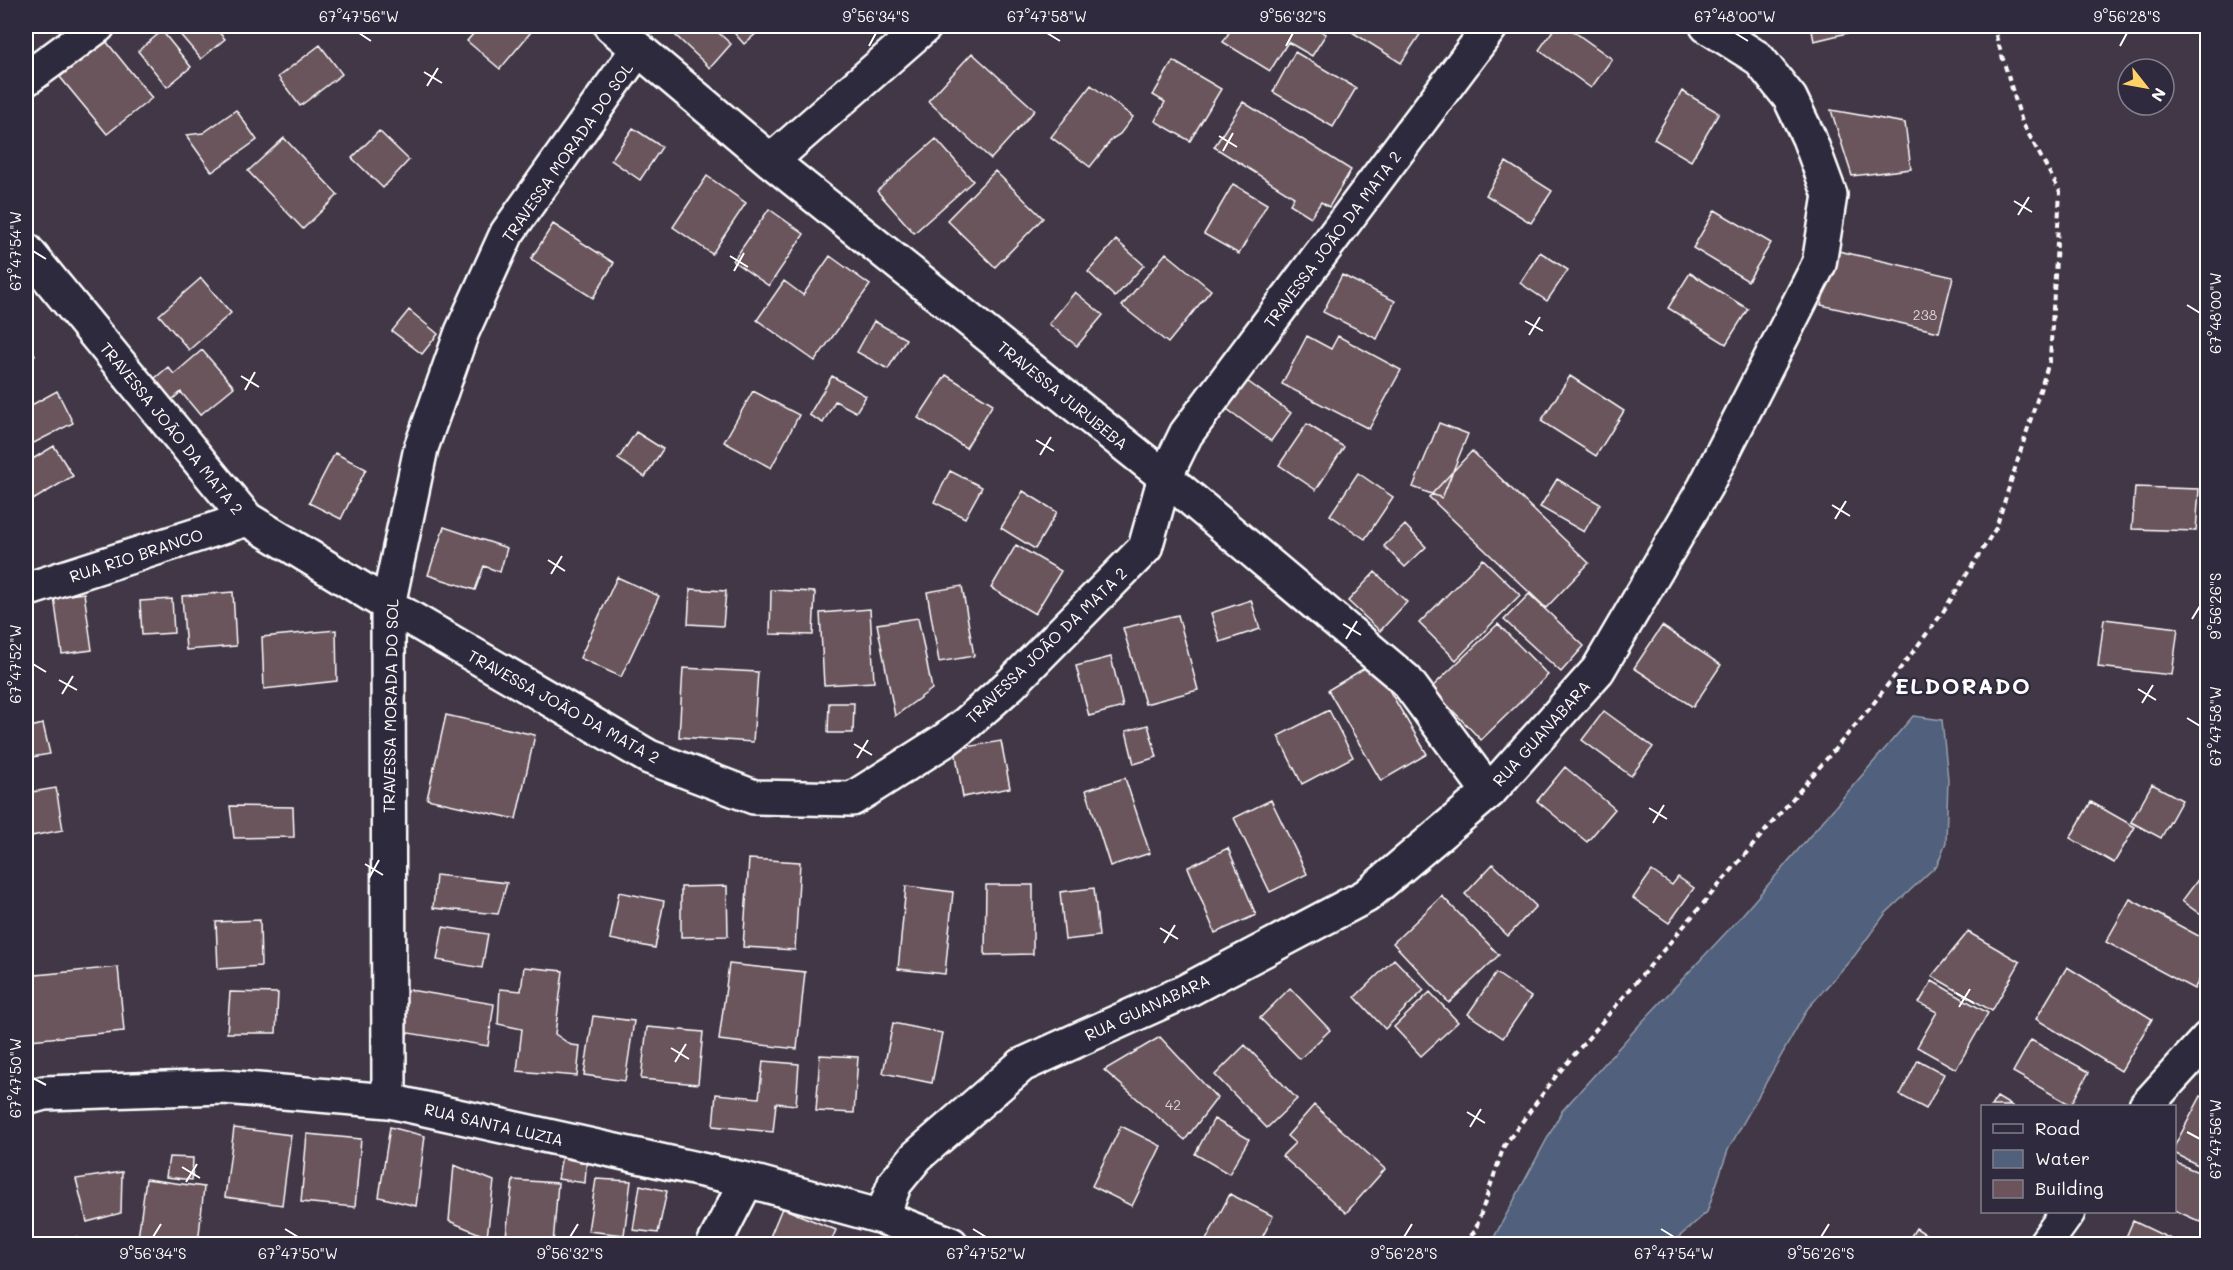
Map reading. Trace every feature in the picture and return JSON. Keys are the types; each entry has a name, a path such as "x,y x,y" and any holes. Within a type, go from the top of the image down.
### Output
{"street":[{"path":"26,79 98,26"},
{"name":"TRAVESSA JURUBEBA","path":"611,26 771,161 1165,477 1406,680 1489,792"},
{"path":"771,161 925,26"},
{"name":"TRAVESSA JOÃO DA MATA 2","path":"26,250 247,519 388,605 649,757 754,797 852,799 945,740 967,723 1011,684 1144,548 1165,477 1186,434 1491,26"},
{"name":"RUA GUANABARA","path":"882,1217 895,1183 917,1156 1022,1065 1184,992 1366,896 1489,792 1598,670 1705,487 1819,264 1830,195 1809,138 1790,98 1758,58 1707,26"},
{"name":"TRAVESSA MORADA DO SOL","path":"389,1101 388,605 421,448 462,332 507,233 638,49"},
{"name":"RUA RIO BRANCO","path":"26,590 247,519"},
{"path":"2148,1105 2208,1038"},
{"name":"RUA SANTA LUZIA","path":"26,1098 44,1093 224,1087 389,1101 747,1180 882,1217 951,1245"},
{"path":"714,1245 747,1180"},
{"path":"2045,1245 2067,1213"}],"path":[{"path":"1474,1245 1475,1231 1504,1146 1556,1076 1870,708 1941,615 1996,528 2050,359 2060,192 2022,122 1993,26"},
{"path":"1464,1245 1475,1231"}],"water":[{"path":"1913,716 1942,720 1948,779 1946,842 1937,865 1885,914 1855,955 1808,1008 1728,1150 1707,1212 1671,1244 1491,1243 1562,1111 1736,922"}],"building":[{"path":"173,26 213,26 225,39 201,59"},
{"path":"480,26 536,26 500,69 467,41"},
{"path":"684,26 711,26 731,44 710,68 675,35"},
{"path":"728,26 765,26 744,44"},
{"path":"1233,26 1312,26 1326,34 1312,56 1288,42 1270,71 1223,42"},
{"path":"1356,26 1410,26 1421,33 1401,63 1352,32"},
{"path":"1556,26 1566,26 1612,59 1591,88 1539,50"},
{"path":"1811,26 1867,26 1868,28 1814,41"},
{"path":"162,31 191,67 167,87 138,51"},
{"path":"105,40 152,98 107,134 60,77"},
{"path":"320,45 342,74 300,106 278,77"},
{"path":"1295,52 1356,88 1333,127 1273,92"},
{"path":"972,53 1035,110 991,159 928,101"},
{"path":"1173,61 1221,89 1190,141 1155,121 1165,102 1153,95"},
{"path":"1091,85 1133,117 1090,167 1051,137"},
{"path":"1682,91 1719,113 1691,161 1654,139"},
{"path":"1243,102 1351,170 1329,207 1321,202 1311,217 1290,204 1294,197 1214,147"},
{"path":"236,110 257,140 212,172 186,135 203,133"},
{"path":"1831,110 1905,123 1911,169 1852,176"},
{"path":"633,128 662,147 640,180 611,160"},
{"path":"379,131 409,160 383,188 352,158"},
{"path":"284,138 338,195 303,229 248,171"},
{"path":"936,139 973,181 914,233 877,191"},
{"path":"1506,162 1552,191 1531,223 1486,195"},
{"path":"995,171 1043,218 995,267 947,220"},
{"path":"707,176 746,203 712,254 673,227"},
{"path":"1233,184 1267,204 1239,254 1204,234"},
{"path":"769,209 804,234 769,286 733,261"},
{"path":"1715,210 1771,243 1748,281 1693,248"},
{"path":"553,224 614,263 593,298 531,259"},
{"path":"1116,240 1144,265 1115,297 1088,272"},
{"path":"1834,250 1953,277 1939,332 1821,305"},
{"path":"1540,252 1568,270 1547,301 1520,283"},
{"path":"1166,253 1211,290 1168,343 1122,306"},
{"path":"830,256 870,285 815,361 757,320 784,281 803,295"},
{"path":"1690,273 1748,309 1726,344 1668,308"},
{"path":"1342,275 1395,301 1377,339 1323,312"},
{"path":"201,278 231,313 189,350 159,315"},
{"path":"1075,292 1103,315 1077,346 1049,324"},
{"path":"409,310 438,334 422,354 392,331"},
{"path":"874,321 906,339 888,369 857,352"},
{"path":"26,336 35,355 26,360"},
{"path":"1307,336 1331,349 1338,336 1401,370 1369,429 1282,384"},
{"path":"202,350 234,387 200,415 181,392 166,405 148,384 168,367 174,374"},
{"path":"946,375 993,404 966,448 918,418"},
{"path":"832,376 866,396 856,412 835,401 823,423 809,415"},
{"path":"1570,376 1624,411 1596,456 1541,421"},
{"path":"1247,381 1291,413 1271,441 1227,409"},
{"path":"57,391 73,423 28,446 26,408"},
{"path":"753,391 799,415 771,468 724,442"},
{"path":"1439,423 1468,434 1442,498 1413,487"},
{"path":"1307,424 1344,447 1316,490 1279,465"},
{"path":"636,432 663,449 645,477 618,459"},
{"path":"54,446 73,476 33,500 26,488 26,463"},
{"path":"1472,451 1589,563 1546,608 1429,497"},
{"path":"335,453 366,469 341,519 309,503"},
{"path":"950,471 982,487 965,518 934,502"},
{"path":"1358,473 1393,497 1365,539 1330,515"},
{"path":"1557,479 1600,504 1584,532 1540,507"},
{"path":"2135,487 2199,489 2196,531 2132,529"},
{"path":"1023,491 1057,512 1035,549 1001,528"},
{"path":"1405,525 1426,547 1405,567 1384,546"},
{"path":"444,527 507,548 500,572 484,566 475,590 428,575"},
{"path":"1016,545 1061,571 1035,614 991,588"},
{"path":"1483,559 1520,595 1456,660 1419,623"},
{"path":"1375,572 1407,602 1380,631 1348,601"},
{"path":"617,577 659,596 621,677 580,658"},
{"path":"962,586 974,656 939,662 927,592"},
{"path":"690,589 726,591 723,626 688,624"},
{"path":"771,590 815,592 813,635 770,634"},
{"path":"233,592 236,646 186,650 182,596"},
{"path":"84,593 92,650 62,654 54,597"},
{"path":"1529,594 1584,646 1561,672 1504,620"},
{"path":"172,599 174,633 142,635 140,601"},
{"path":"1251,600 1260,629 1220,642 1211,613"},
{"path":"870,609 874,682 824,685 820,613"},
{"path":"1178,615 1198,690 1145,704 1123,628"},
{"path":"918,618 932,689 895,716 877,624"},
{"path":"2104,619 2178,628 2172,675 2098,667"},
{"path":"1498,624 1548,675 1481,740 1431,688"},
{"path":"1662,626 1721,665 1693,707 1634,668"},
{"path":"336,630 337,681 264,689 262,637"},
{"path":"1111,657 1123,707 1089,716 1076,666"},
{"path":"1373,663 1427,754 1381,781 1328,690"},
{"path":"683,668 758,672 753,742 679,737"},
{"path":"829,703 854,703 853,733 828,733"},
{"path":"1329,710 1353,757 1302,784 1278,736"},
{"path":"1604,711 1653,747 1631,776 1582,740"},
{"path":"446,715 535,735 516,819 427,799"},
{"path":"43,724 50,754 26,758 26,728"},
{"path":"1148,725 1157,757 1134,764 1126,731"},
{"path":"1001,741 1010,788 963,797 955,749"},
{"path":"1565,767 1615,809 1587,842 1537,801"},
{"path":"1125,778 1150,853 1110,866 1086,790"},
{"path":"2152,784 2182,800 2161,838 2131,822"},
{"path":"56,788 63,830 26,837 26,793"},
{"path":"1271,800 1307,874 1270,892 1234,818"},
{"path":"2091,802 2135,827 2114,863 2070,838"},
{"path":"230,806 293,807 294,837 234,838"},
{"path":"1228,848 1256,915 1215,933 1188,867"},
{"path":"749,859 800,862 795,950 743,947"},
{"path":"1493,864 1536,906 1508,936 1465,894"},
{"path":"2208,866 2208,920 2182,901"},
{"path":"1652,871 1672,885 1678,877 1694,888 1669,923 1633,898"},
{"path":"436,875 507,883 498,914 433,908"},
{"path":"986,885 1033,885 1033,954 985,955"},
{"path":"727,886 728,936 681,937 681,887"},
{"path":"906,886 953,892 945,974 898,969"},
{"path":"1094,888 1099,936 1065,940 1060,892"},
{"path":"619,892 664,901 655,948 610,939"},
{"path":"1442,896 1499,955 1449,1003 1393,943"},
{"path":"2130,899 2208,941 2208,964 2194,989 2106,942"},
{"path":"260,920 261,966 218,969 216,922"},
{"path":"443,927 488,934 482,968 437,960"},
{"path":"1968,932 2020,962 1992,1011 1932,976"},
{"path":"1394,959 1424,990 1385,1029 1355,997"},
{"path":"729,964 805,972 797,1049 719,1040"},
{"path":"118,967 124,1031 30,1040 26,976"},
{"path":"524,967 563,971 555,1034 571,1045 580,1046 577,1076 517,1071 522,1029 498,1024 500,989 521,991"},
{"path":"2067,967 2152,1019 2121,1071 2036,1019"},
{"path":"1496,973 1531,997 1503,1038 1468,1014"},
{"path":"1932,981 1988,1013 1956,1069 1917,1047 1937,1012 1919,1003"},
{"path":"1290,988 1330,1030 1300,1059 1260,1018"},
{"path":"404,989 494,1004 488,1046 396,1031"},
{"path":"230,992 278,993 276,1033 227,1033"},
{"path":"1430,992 1458,1022 1421,1056 1394,1027"},
{"path":"593,1016 634,1021 625,1081 584,1075"},
{"path":"893,1023 942,1033 932,1083 883,1073"},
{"path":"647,1027 703,1032 698,1084 641,1079"},
{"path":"1160,1037 1217,1098 1185,1140 1104,1070"},
{"path":"2031,1040 2089,1072 2071,1105 2013,1072"},
{"path":"1245,1045 1297,1099 1267,1128 1215,1075"},
{"path":"820,1055 858,1057 854,1113 816,1111"},
{"path":"1918,1060 1944,1074 1926,1109 1900,1095"},
{"path":"763,1061 799,1064 796,1105 776,1103 773,1132 713,1126 716,1094 759,1098"},
{"path":"2201,1096 2208,1099 2208,1170 2176,1154 2176,1143"},
{"path":"1997,1097 2010,1105 1992,1105"},
{"path":"1314,1105 1385,1169 1346,1213 1282,1156 1295,1143 1287,1136"},
{"path":"1214,1119 1249,1139 1229,1174 1195,1154"},
{"path":"1121,1126 1161,1146 1132,1206 1092,1186"},
{"path":"390,1127 425,1136 416,1206 379,1197"},
{"path":"234,1128 291,1135 282,1205 225,1197"},
{"path":"307,1134 361,1139 355,1207 301,1202"},
{"path":"563,1148 587,1153 585,1183 558,1179"},
{"path":"169,1157 193,1158 192,1180 166,1177"},
{"path":"2176,1163 2208,1176 2208,1206 2201,1222 2176,1211"},
{"path":"454,1165 494,1181 487,1237 449,1221"},
{"path":"122,1172 121,1213 87,1222 76,1179"},
{"path":"146,1179 204,1187 198,1244 138,1238"},
{"path":"596,1179 631,1181 624,1235 588,1231"},
{"path":"513,1180 558,1183 553,1244 505,1244"},
{"path":"640,1185 667,1191 658,1233 633,1230"},
{"path":"1230,1194 1273,1216 1259,1244 1204,1244"},
{"path":"782,1208 836,1230 830,1244 767,1244"},
{"path":"2133,1221 2173,1240 2170,1244 2123,1244"},
{"path":"1916,1228 1941,1244 1906,1244"},
{"path":"77,1237 80,1244 55,1244"}],"district":[{"name":"ELDORADO","path":"1963,685"}]}
